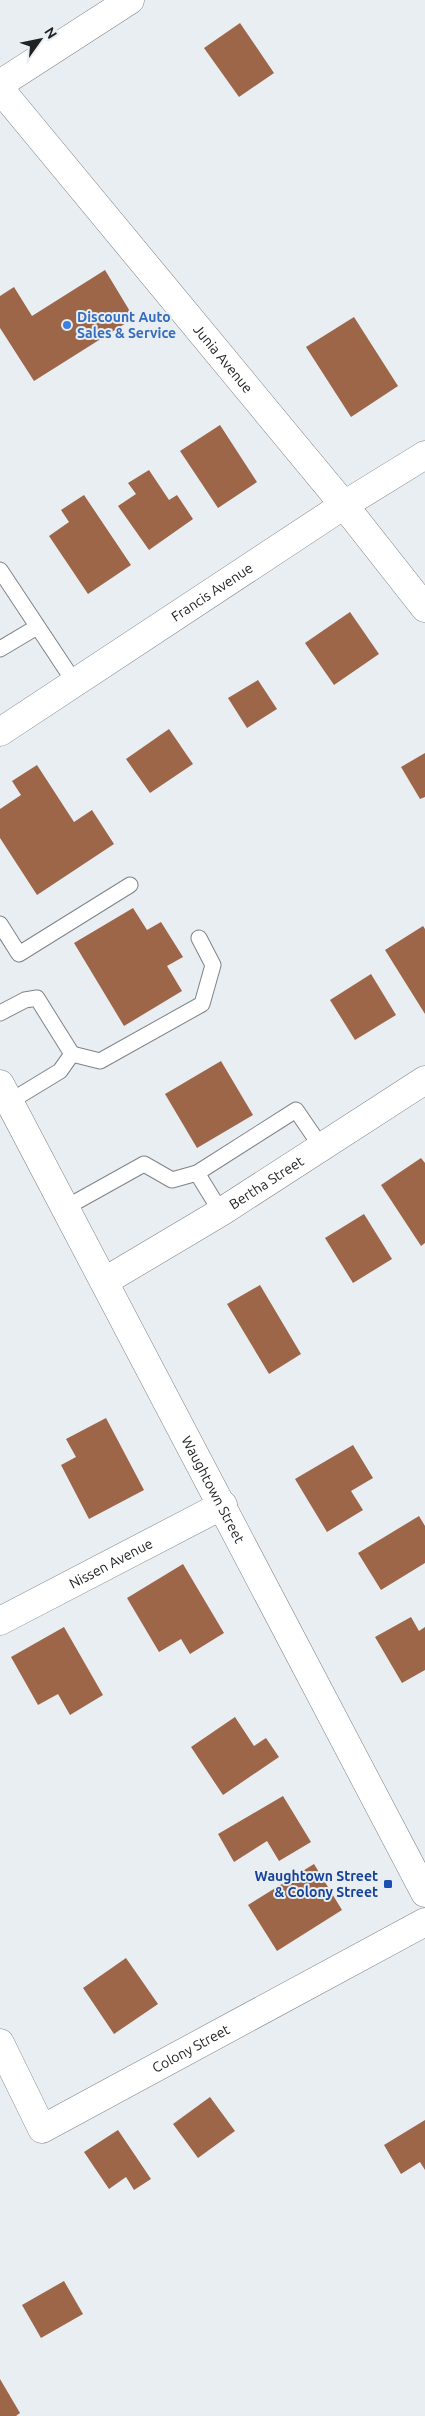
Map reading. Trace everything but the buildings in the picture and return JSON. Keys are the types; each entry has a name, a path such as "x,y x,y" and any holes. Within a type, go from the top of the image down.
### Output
{"street":[{"path":"0,84 130,0"},
{"name":"Junia Avenue","path":"0,89 344,505 425,608"},
{"name":"Francis Avenue","path":"0,732 344,505 425,455"},
{"name":"Bertha Street","path":"105,1281 221,1212 425,1080"},
{"name":"Waughtown Street","path":"5,1093 223,1505 425,1893"},
{"name":"Nissen Avenue","path":"0,1621 223,1505"},
{"name":"Colony Street","path":"0,2043 42,2129 425,1922"}],"lane":[{"path":"0,570 75,683"},
{"path":"0,649 37,626"},
{"path":"0,924 19,954 130,885"},
{"path":"0,1013 25,1000 37,998 72,1054 100,1061 202,1004 213,965 199,938"},
{"path":"5,1093 60,1071 72,1054"},
{"path":"65,1208 144,1164 172,1180 197,1173 296,1110 322,1148"},
{"path":"197,1173 221,1212"}],"place":[{"name":"Discount Auto Sales & Service","path":"67,325"},
{"name":"Waughtown Street & Colony Street","path":"388,1884"}]}
